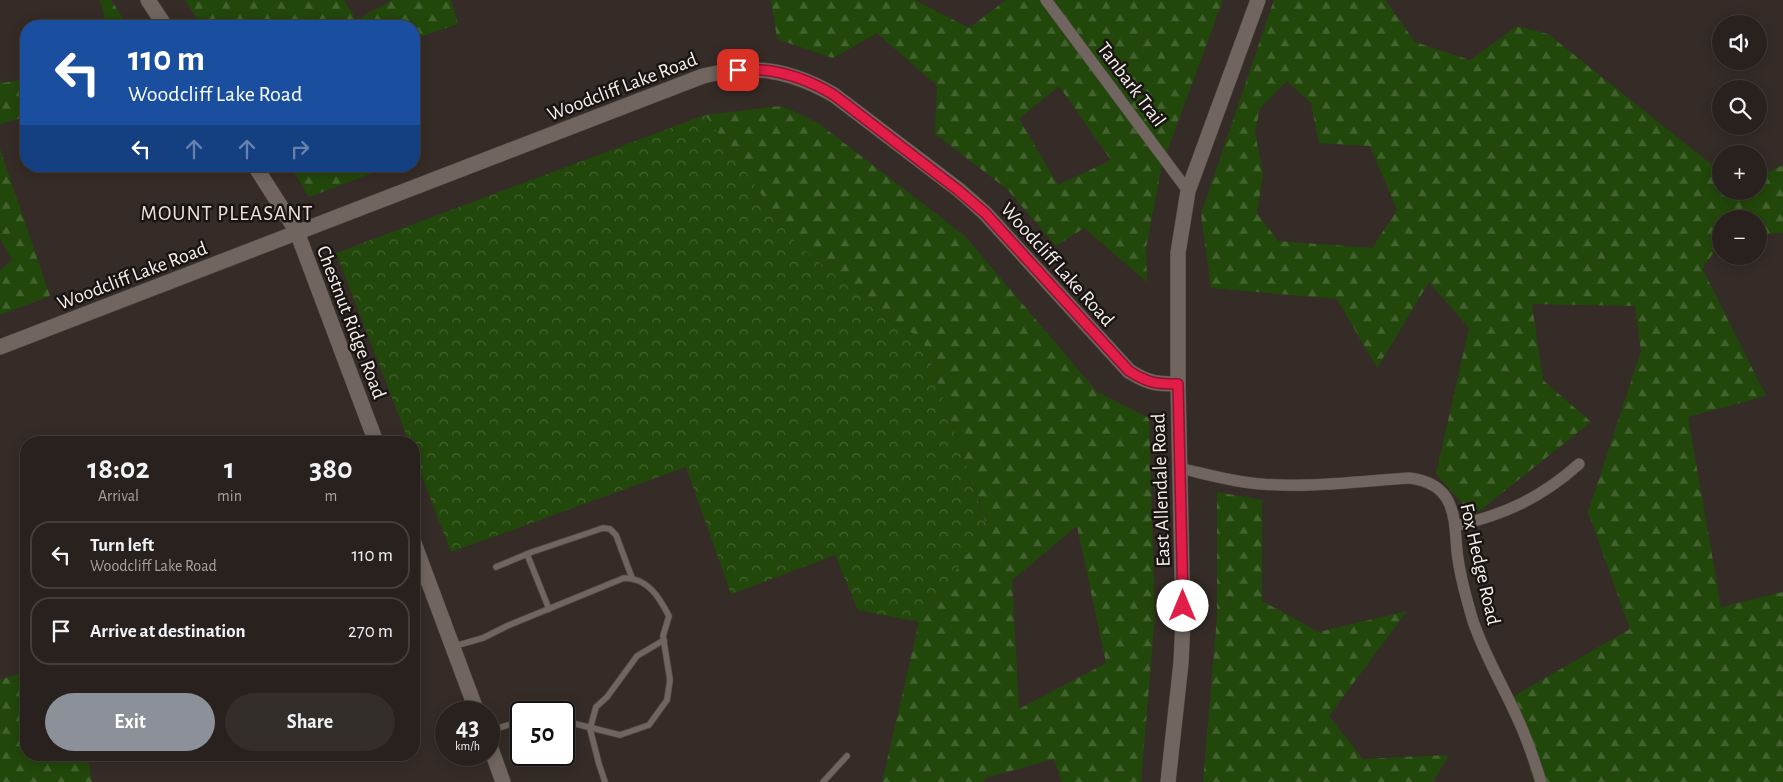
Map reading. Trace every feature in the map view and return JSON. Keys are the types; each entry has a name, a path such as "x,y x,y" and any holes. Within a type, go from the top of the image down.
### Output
{"main road":[{"path":"148,0 161,20"},
{"name":"East Allendale Road","path":"1168,782 1183,620 1179,468 1178,253 1188,191 1258,0"},
{"name":"Woodcliff Lake Road","path":"0,348 703,76 726,70 742,69 773,70 796,76 816,84 834,95 985,213 1129,371 1144,380 1158,384 1178,384"},
{"name":"Chestnut Ridge Road","path":"258,172 297,232 374,436"},
{"path":"420,559 473,701"},
{"path":"497,766 503,782"}],"street":[{"name":"Tanbark Trail","path":"1046,0 1188,191"},
{"path":"1455,526 1509,511 1554,485 1579,464"},
{"name":"Fox Hedge Road","path":"1179,468 1259,484 1284,485 1409,478 1430,484 1441,491 1453,512 1462,576 1474,624 1489,661 1516,715 1534,757 1541,782"}],"lane":[{"path":"496,567 527,554 603,528 610,529 616,535 632,578"},
{"path":"527,554 549,609"},
{"path":"453,647 483,638 624,578 632,578 645,583 670,616 663,636 670,680 667,700 649,725 620,735 575,725"},
{"path":"605,782 590,729 596,707 607,697 637,656 664,640"},
{"path":"823,782 847,756"}],"green space":[{"path":"100,0 111,0 124,20 105,20"},
{"path":"185,0 344,0 356,20 198,20"},
{"path":"392,0 451,0 458,24 420,37 420,20 356,20"},
{"path":"771,0 915,0 969,28 1006,0 1223,0 1162,165 1146,248 1147,282 1084,228 1056,246 1007,189 935,134 937,86 877,33 833,58 777,39","holes":["1059,86 1111,160 1058,185 1019,119"]},
{"path":"1274,0 1385,0 1415,42 1470,60 1517,26 1548,34 1712,165 1712,200 1767,200 1767,173 1783,165 1783,233 1767,234 1767,210 1712,210 1712,255 1702,268 1766,396 1688,417 1721,607 1783,592 1783,782 1534,782 1509,699 1630,629 1588,512 1641,351 1635,306 1532,304 1543,380 1591,422 1473,516 1436,474 1469,328 1429,282 1377,368 1337,299 1211,288 1201,214","holes":["1287,81 1311,103 1319,143 1370,146 1397,210 1372,248 1278,241 1257,213 1263,174 1255,132 1260,108"]},
{"path":"20,80 20,119 0,124 0,81 2,83"},
{"path":"782,106 818,123 965,236 1097,392 1149,418 1155,615 1141,782 1062,782 1054,759 985,778 984,782 882,782 919,622 987,526 922,339 892,323 796,243 705,115","holes":["1077,526 1106,663 1019,709 1012,580"]},
{"path":"705,115 796,243 892,323 922,338 987,527 919,622 858,610 835,555 731,594 686,467 451,552 420,472 420,436 407,436 336,253"},
{"path":"0,149 50,296 0,315 0,270 12,260 0,238"},
{"path":"294,172 375,172 309,197"},
{"path":"1217,492 1262,500 1262,601 1319,632 1407,611 1329,716 1363,759 1449,755 1433,782 1203,782 1217,617"},
{"path":"20,673 20,761 88,761 92,782 0,782 0,680"}],"district":[{"name":"MOUNT PLEASANT","path":"227,213"}],"route":[{"path":"738,70 773,70 816,84 834,95 985,213 1129,371 1144,380 1158,384 1178,384 1183,606"}]}
